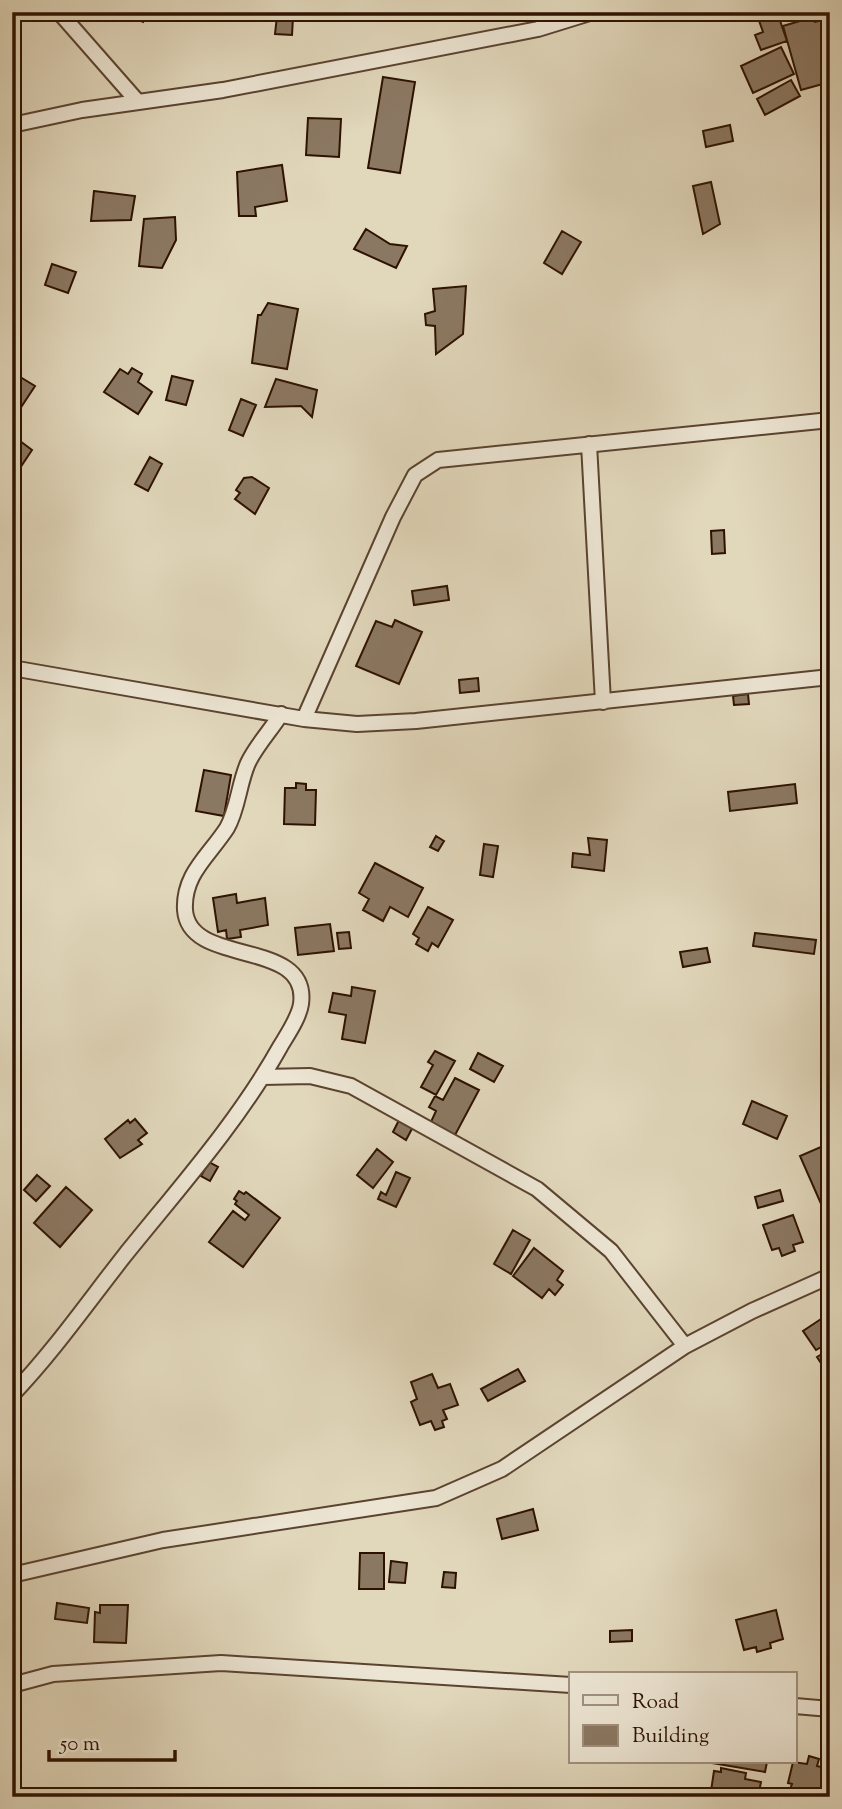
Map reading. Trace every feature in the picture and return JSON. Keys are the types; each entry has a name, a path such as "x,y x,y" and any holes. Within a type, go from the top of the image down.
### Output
{"street":[{"path":"59,12 138,103"},
{"path":"12,125 223,90 401,53 538,29 593,12"},
{"path":"304,719 393,517 415,475 438,460 830,420"},
{"path":"589,444 603,702"},
{"path":"12,668 304,719 358,724 416,721 830,677"},
{"path":"12,1395 89,1305 263,1077 301,1004 298,981 283,966 244,950 214,946 194,932 185,912 188,880 228,826 249,762 281,715"},
{"path":"263,1077 310,1076 351,1086 537,1189 611,1251 685,1346"},
{"path":"12,1576 163,1540 436,1498 502,1469 685,1346 752,1311 830,1276"},
{"path":"12,1685 53,1674 221,1663 569,1685"},
{"path":"796,1706 830,1709"}],"building":[{"path":"129,12 147,12 143,22 128,15"},
{"path":"756,12 777,12 787,41 761,50 755,35 763,32"},
{"path":"824,12 830,12 830,62 826,63 830,82 801,90 783,26 810,18 815,22 826,19"},
{"path":"277,16 293,17 292,35 275,34"},
{"path":"781,47 794,74 753,93 741,66"},
{"path":"383,77 415,82 400,173 368,168"},
{"path":"791,80 800,96 765,115 757,99"},
{"path":"308,118 341,119 339,157 306,155"},
{"path":"730,125 733,141 706,147 703,131"},
{"path":"282,165 287,201 255,207 256,216 239,216 237,172"},
{"path":"711,182 720,224 703,234 693,186"},
{"path":"94,191 135,196 131,220 91,221"},
{"path":"175,217 176,240 162,268 139,266 144,219"},
{"path":"366,229 390,244 407,246 396,268 354,249"},
{"path":"562,231 581,242 562,274 544,263"},
{"path":"52,264 76,272 68,293 45,285"},
{"path":"466,286 463,334 436,354 435,326 426,325 425,314 435,311 433,289"},
{"path":"268,303 298,309 287,369 252,363 258,315 261,315"},
{"path":"132,368 142,374 138,382 152,392 138,414 104,392 120,369 128,374"},
{"path":"12,372 35,386 12,421"},
{"path":"172,376 193,381 186,405 166,400"},
{"path":"276,379 317,390 312,417 301,406 265,407"},
{"path":"241,399 256,405 243,436 229,430"},
{"path":"20,441 32,450 20,468 12,462 12,452"},
{"path":"150,457 162,464 148,491 135,484"},
{"path":"252,477 269,488 255,514 235,499 240,493 236,490 244,478"},
{"path":"724,530 725,553 712,554 711,531"},
{"path":"447,586 449,600 414,605 412,591"},
{"path":"395,620 422,632 399,684 356,666 376,621 392,627"},
{"path":"478,678 479,691 460,693 459,680"},
{"path":"748,694 749,704 734,705 733,696"},
{"path":"204,770 231,775 224,816 196,811"},
{"path":"296,783 306,784 306,790 316,790 315,825 284,824 285,788 296,788"},
{"path":"795,784 797,803 730,811 728,792"},
{"path":"436,836 444,841 438,851 430,847"},
{"path":"588,838 607,840 604,871 572,867 573,853 590,855"},
{"path":"484,844 498,846 493,877 480,875"},
{"path":"375,863 423,888 408,917 390,907 383,921 363,910 369,899 359,893"},
{"path":"236,894 237,903 265,898 268,925 240,930 241,937 227,939 226,930 218,932 213,898"},
{"path":"428,907 453,920 438,947 432,943 428,951 416,944 419,938 413,934"},
{"path":"330,924 334,951 298,955 295,928"},
{"path":"349,932 351,948 339,949 337,933"},
{"path":"755,933 816,940 814,954 753,946"},
{"path":"707,948 710,962 683,967 680,952"},
{"path":"352,987 375,991 365,1043 342,1039 346,1015 329,1012 333,993 351,996"},
{"path":"435,1051 455,1061 436,1095 421,1087 433,1065 428,1062"},
{"path":"478,1053 503,1066 494,1082 470,1069"},
{"path":"455,1078 479,1090 454,1137 430,1124 436,1111 429,1107 435,1096 443,1100"},
{"path":"752,1101 787,1116 777,1139 743,1124"},
{"path":"400,1118 414,1125 406,1140 393,1132"},
{"path":"135,1119 147,1133 138,1140 142,1144 120,1158 105,1139 128,1120 130,1123"},
{"path":"830,1143 830,1221 829,1222 800,1156"},
{"path":"377,1149 393,1162 373,1188 357,1175"},
{"path":"209,1162 218,1167 210,1181 201,1176"},
{"path":"396,1172 410,1178 396,1207 378,1199 381,1192 386,1195"},
{"path":"37,1175 50,1186 36,1201 24,1190"},
{"path":"66,1187 92,1210 60,1247 34,1223"},
{"path":"780,1190 783,1201 758,1208 755,1197"},
{"path":"239,1191 244,1194 246,1192 280,1218 243,1267 209,1242 233,1211 245,1220 249,1215 235,1204 237,1201 234,1199"},
{"path":"793,1215 803,1242 793,1245 795,1251 782,1256 779,1248 772,1250 763,1225"},
{"path":"513,1230 530,1240 511,1274 494,1264"},
{"path":"534,1248 563,1271 557,1280 563,1285 555,1295 549,1289 542,1298 513,1276"},
{"path":"824,1317 830,1325 830,1342 816,1350 803,1331"},
{"path":"830,1349 830,1377 817,1357"},
{"path":"518,1369 525,1381 488,1401 481,1389"},
{"path":"432,1374 438,1388 450,1384 458,1405 443,1410 447,1419 442,1421 444,1427 435,1430 431,1421 420,1425 411,1402 417,1399 411,1382"},
{"path":"533,1509 538,1530 502,1539 497,1519"},
{"path":"360,1553 384,1553 384,1589 359,1589"},
{"path":"391,1561 407,1563 405,1583 389,1582"},
{"path":"444,1572 456,1573 455,1588 442,1587"},
{"path":"57,1603 89,1608 87,1623 55,1619"},
{"path":"100,1605 128,1605 126,1643 94,1642 95,1612 100,1613"},
{"path":"776,1610 783,1639 770,1643 771,1648 757,1652 756,1647 744,1650 736,1620"},
{"path":"632,1630 632,1641 610,1642 610,1631"},
{"path":"809,1756 819,1759 817,1766 829,1769 821,1797 789,1792 792,1784 788,1783 793,1764 807,1764"},
{"path":"718,1764 767,1764 765,1772"},
{"path":"721,1768 746,1773 745,1779 761,1782 758,1797 711,1791 714,1771 721,1772"}]}
